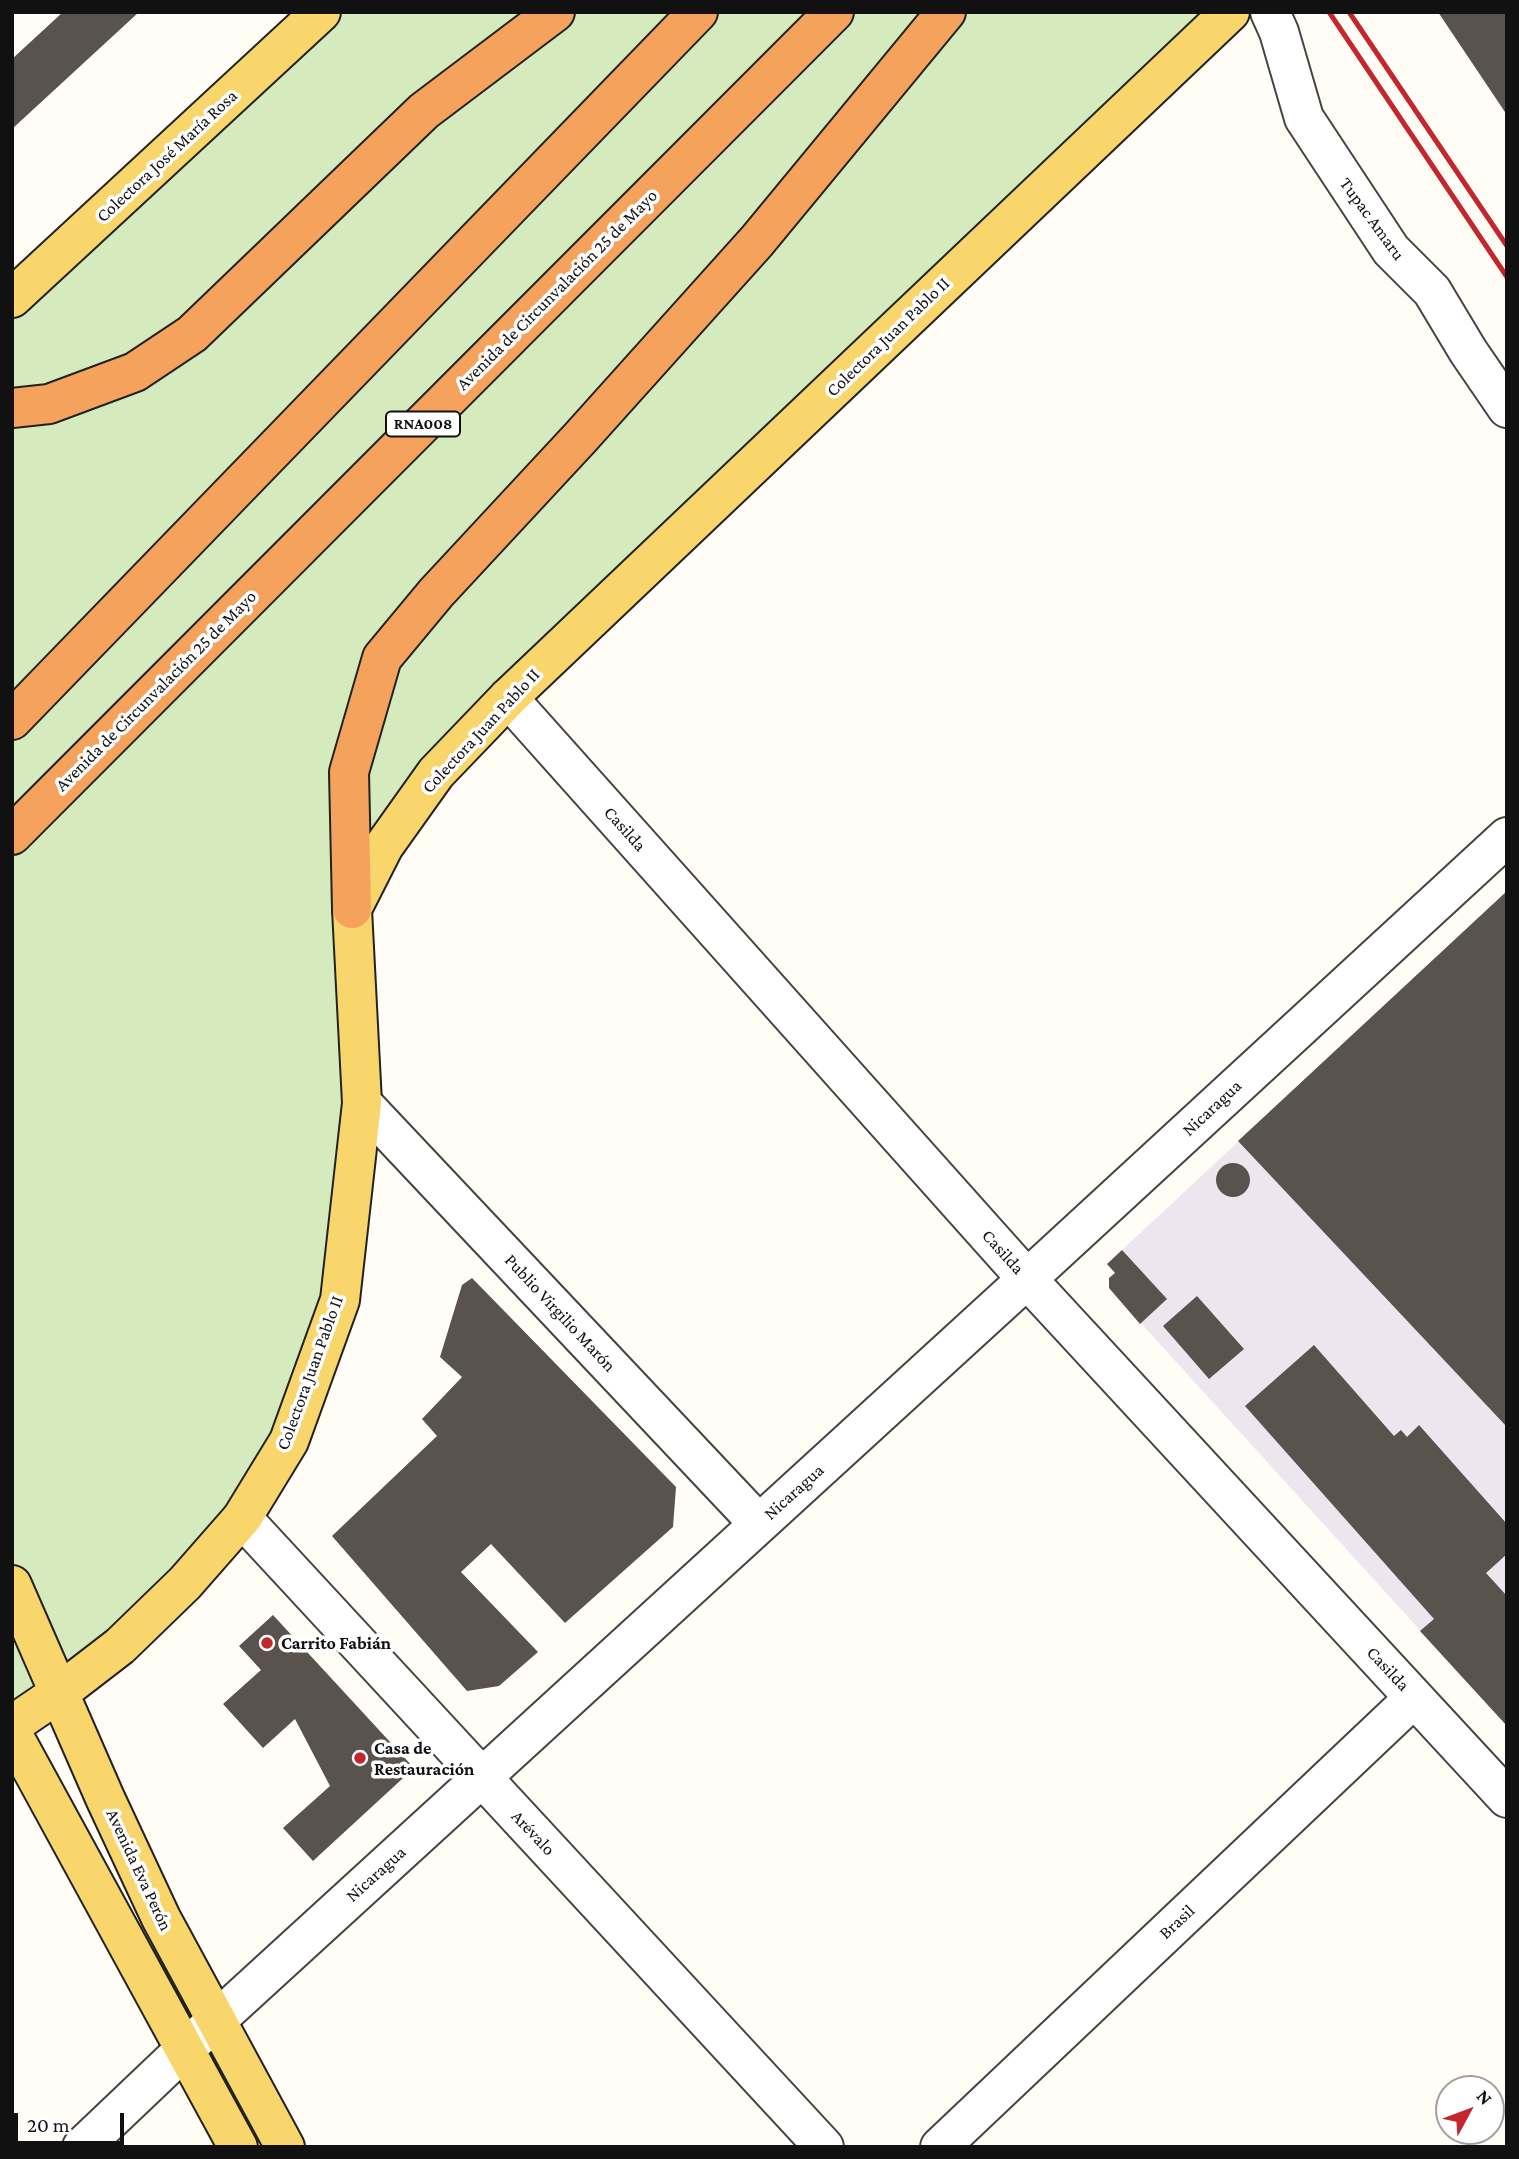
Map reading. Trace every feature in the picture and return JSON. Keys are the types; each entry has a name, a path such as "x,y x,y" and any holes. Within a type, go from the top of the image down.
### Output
{"highway":[{"path":"12,408 49,404 135,372 192,334 424,111 555,12"},
{"path":"12,720 698,12"},
{"name":"Avenida de Circunvalación 25 de Mayo","path":"12,835 834,12"},
{"path":"352,909 349,772 382,658 436,593 757,241 946,12"}],"main road":[{"name":"Colectora José María Rosa","path":"12,298 321,12"},
{"name":"Colectora Juan Pablo II","path":"12,1725 120,1646 185,1583 242,1518 289,1441 340,1300 362,1103 352,909 384,846 436,773 508,698 1230,12"},
{"name":"Avenida Eva Perón","path":"12,1585 105,1798 161,1918 285,2147"},
{"path":"12,1733 238,2147"}],"street":[{"name":"Tupac Amaru","path":"1270,12 1279,32 1304,118 1391,250 1432,291 1507,408"},
{"name":"Casilda","path":"508,698 1027,1279 1507,1798"},
{"name":"Nicaragua","path":"82,2147 215,2021 1507,837"},
{"name":"Publio Virgilio Marón","path":"362,1103 759,1524"},
{"name":"Arévalo","path":"242,1518 824,2147"},
{"name":"Brasil","path":"940,2147 1414,1698"}],"shaded area":[{"path":"1507,891 1507,1726 1109,1288 1109,1278 1115,1273 1107,1264"}],"green space":[{"path":"321,12 1230,12 508,698 352,909 340,1300 242,1518 12,1725 12,298"}],"building":[{"path":"63,12 139,12 12,129 12,59"},
{"path":"1438,12 1507,12 1507,115"},
{"path":"1507,891 1507,1427 1238,1141"},
{"path":"1233,1163 1245,1168 1250,1180 1245,1192 1233,1197 1221,1192 1216,1180 1221,1168"},
{"path":"1122,1250 1167,1299 1140,1324 1109,1288 1109,1278 1115,1273 1107,1264"},
{"path":"472,1278 676,1487 673,1527 565,1623 491,1544 461,1572 538,1652 499,1686 467,1691 332,1536 437,1436 422,1419 462,1377 440,1357 462,1285"},
{"path":"1197,1296 1244,1349 1209,1379 1163,1326"},
{"path":"1314,1345 1394,1436 1401,1430 1407,1437 1419,1425 1507,1524 1507,1554 1486,1573 1507,1596 1507,1726 1420,1631 1434,1619 1245,1406"},
{"name":"Casa de Restauración","path":"273,1615 414,1768 313,1861 283,1828 330,1786 295,1719 263,1748 223,1704 261,1670 239,1646"}],"railway":[{"path":"1329,12 1507,277"},
{"path":"1349,12 1507,246"}],"place":[{"name":"Carrito Fabián","path":"267,1643"},
{"name":"Casa de Restauración","path":"360,1758"}]}
